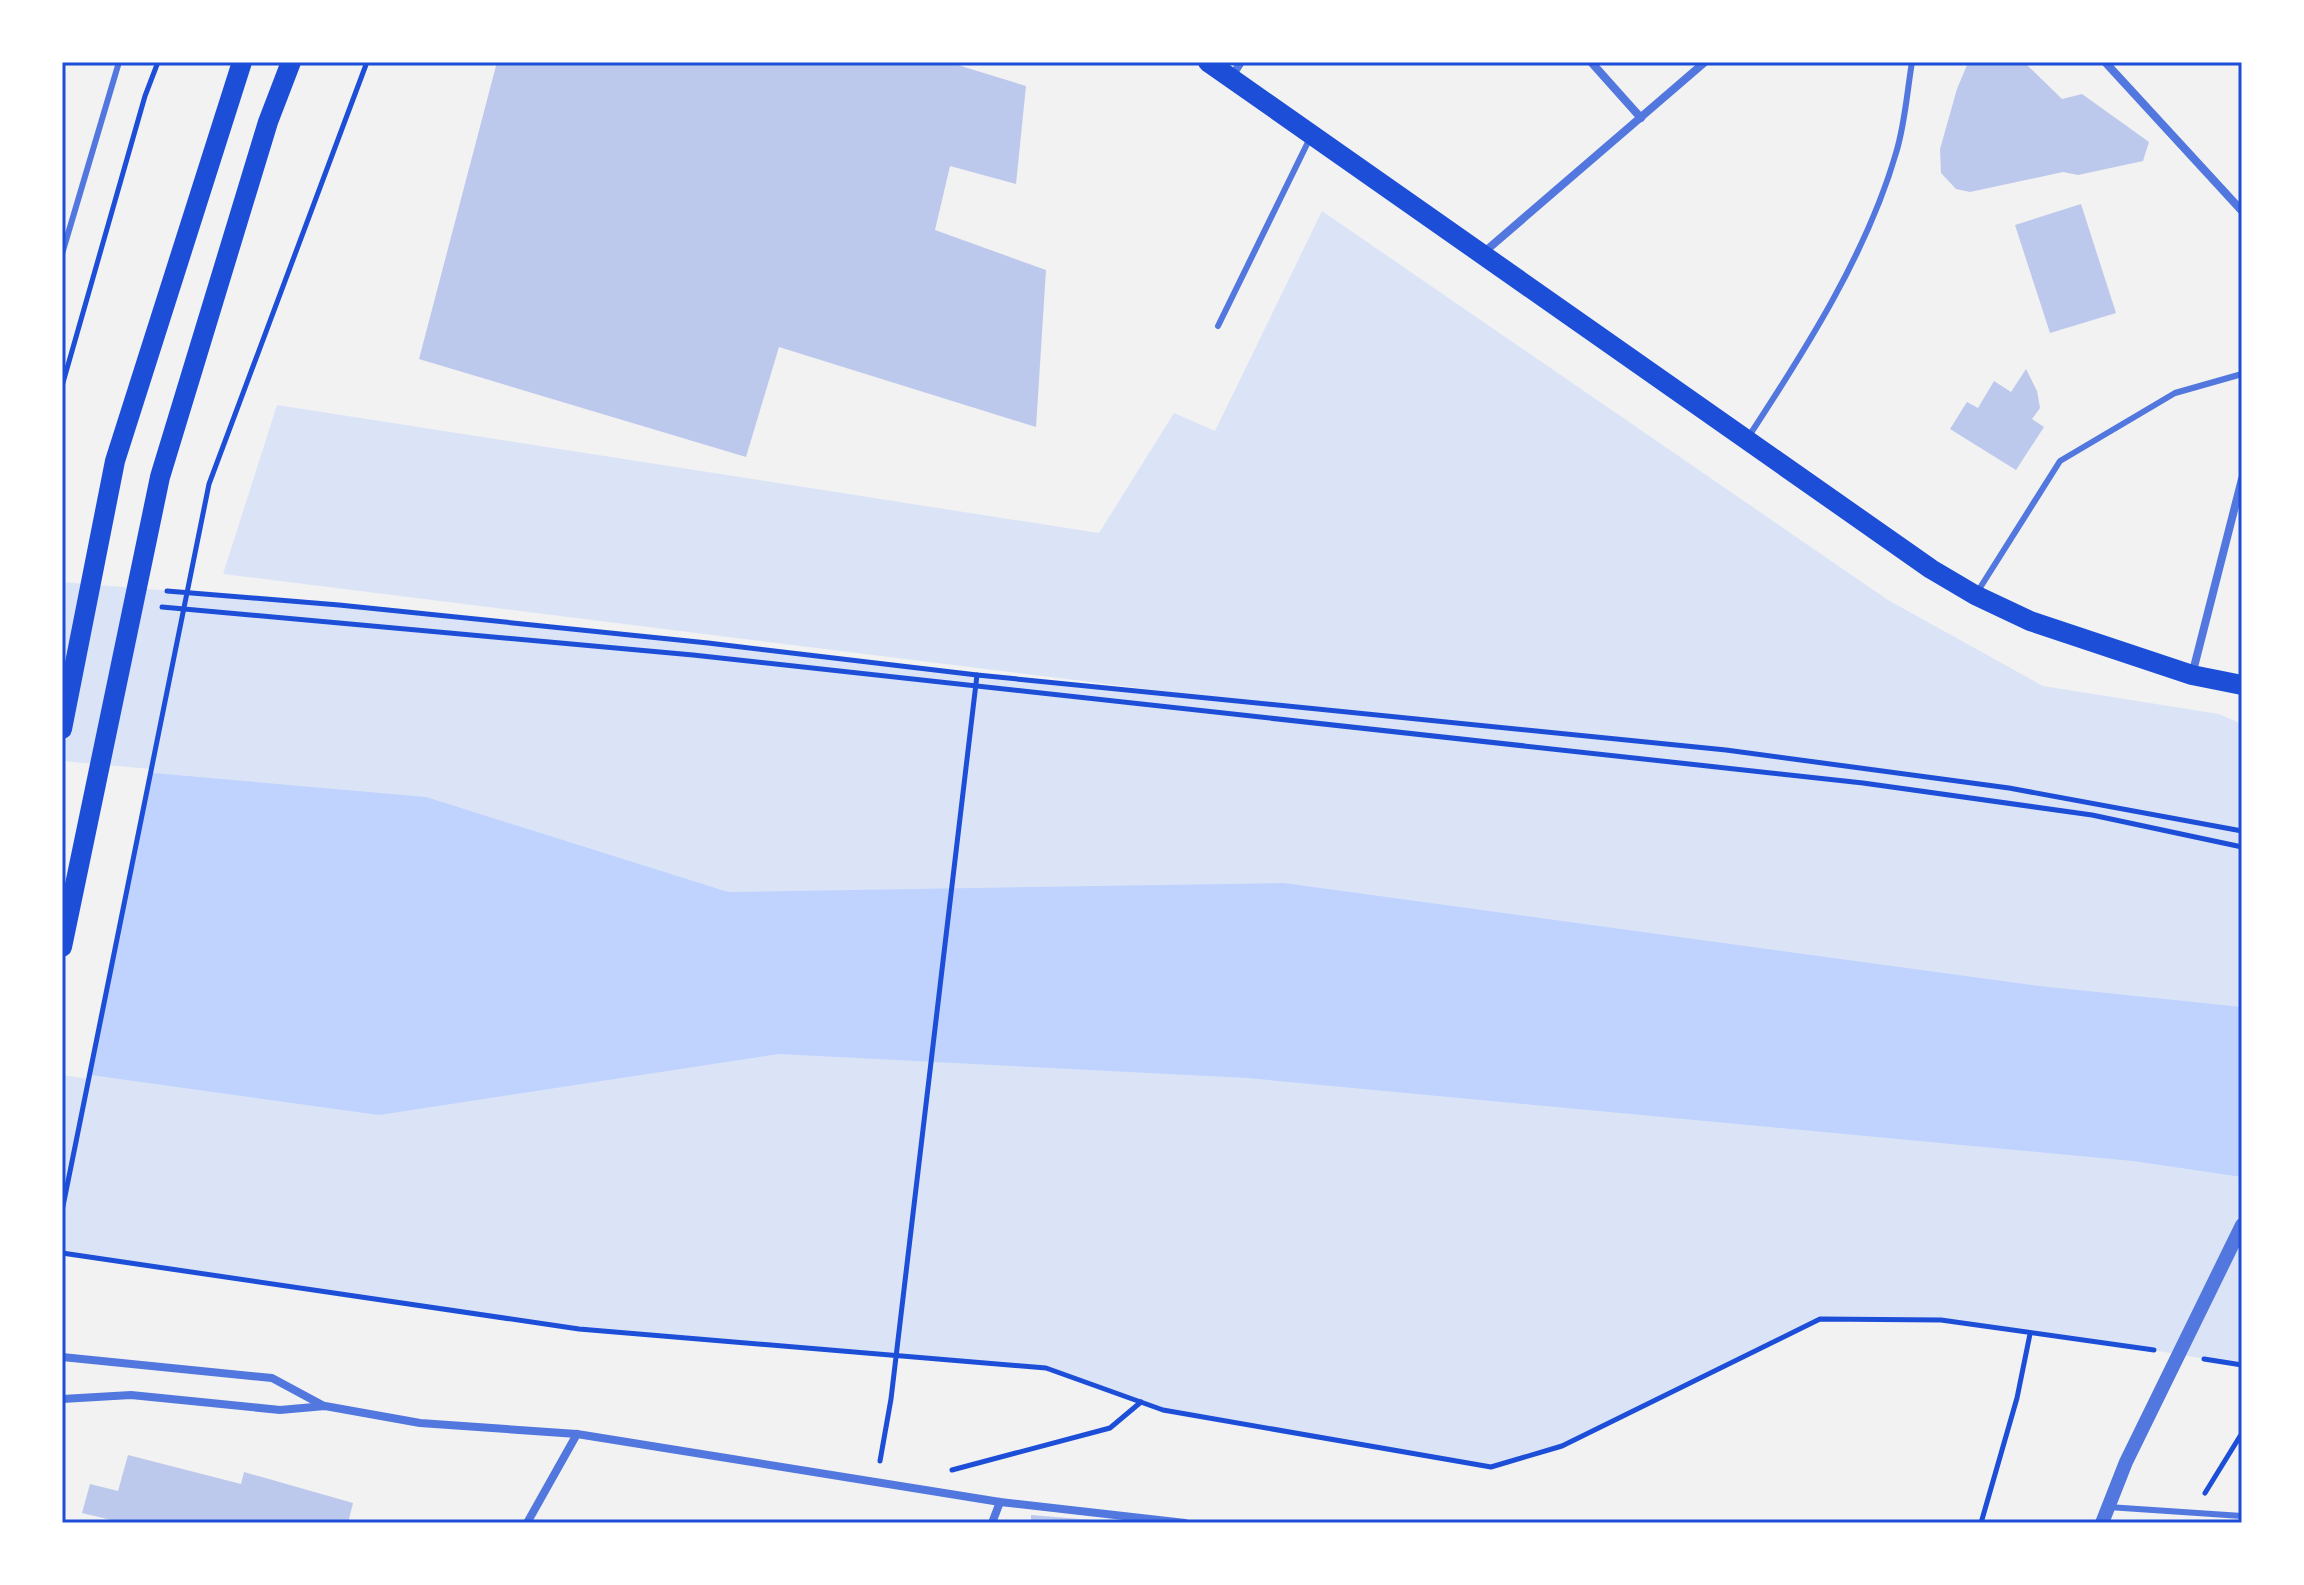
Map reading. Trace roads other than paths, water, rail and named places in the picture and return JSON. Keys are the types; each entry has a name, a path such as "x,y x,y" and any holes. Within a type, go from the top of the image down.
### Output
{"main road":[{"path":"62,729 115,461 242,62"},
{"path":"62,947 160,477 268,122 291,62"},
{"path":"1208,62 1236,70 1312,135 1931,569 1975,595 2030,621 2192,675 2242,685"}],"street":[{"path":"1591,62 1641,118"},
{"path":"1482,254 1705,62"},
{"path":"2105,62 2242,211"},
{"path":"2192,675 2242,479"},
{"path":"2102,1523 2126,1462 2242,1225"},
{"path":"62,1357 272,1378 325,1406"},
{"path":"62,1399 131,1395 280,1410 325,1406 420,1423 577,1434 1000,1502 1185,1523"},
{"path":"527,1523 577,1434"},
{"path":"992,1523 1000,1502"}],"lane":[{"path":"62,254 119,62"},
{"path":"1747,440 1792,370 1864,239 1897,151 1912,62"},
{"path":"1218,326 1312,135"},
{"path":"1975,595 2060,461 2175,393 2242,374"},
{"path":"2108,1507 2242,1516"}],"water":[{"path":"62,765 426,797 728,892 1284,883 2039,986 2242,1007 2242,1177 2133,1161 1247,1078 779,1054 379,1115 62,1071"}]}
